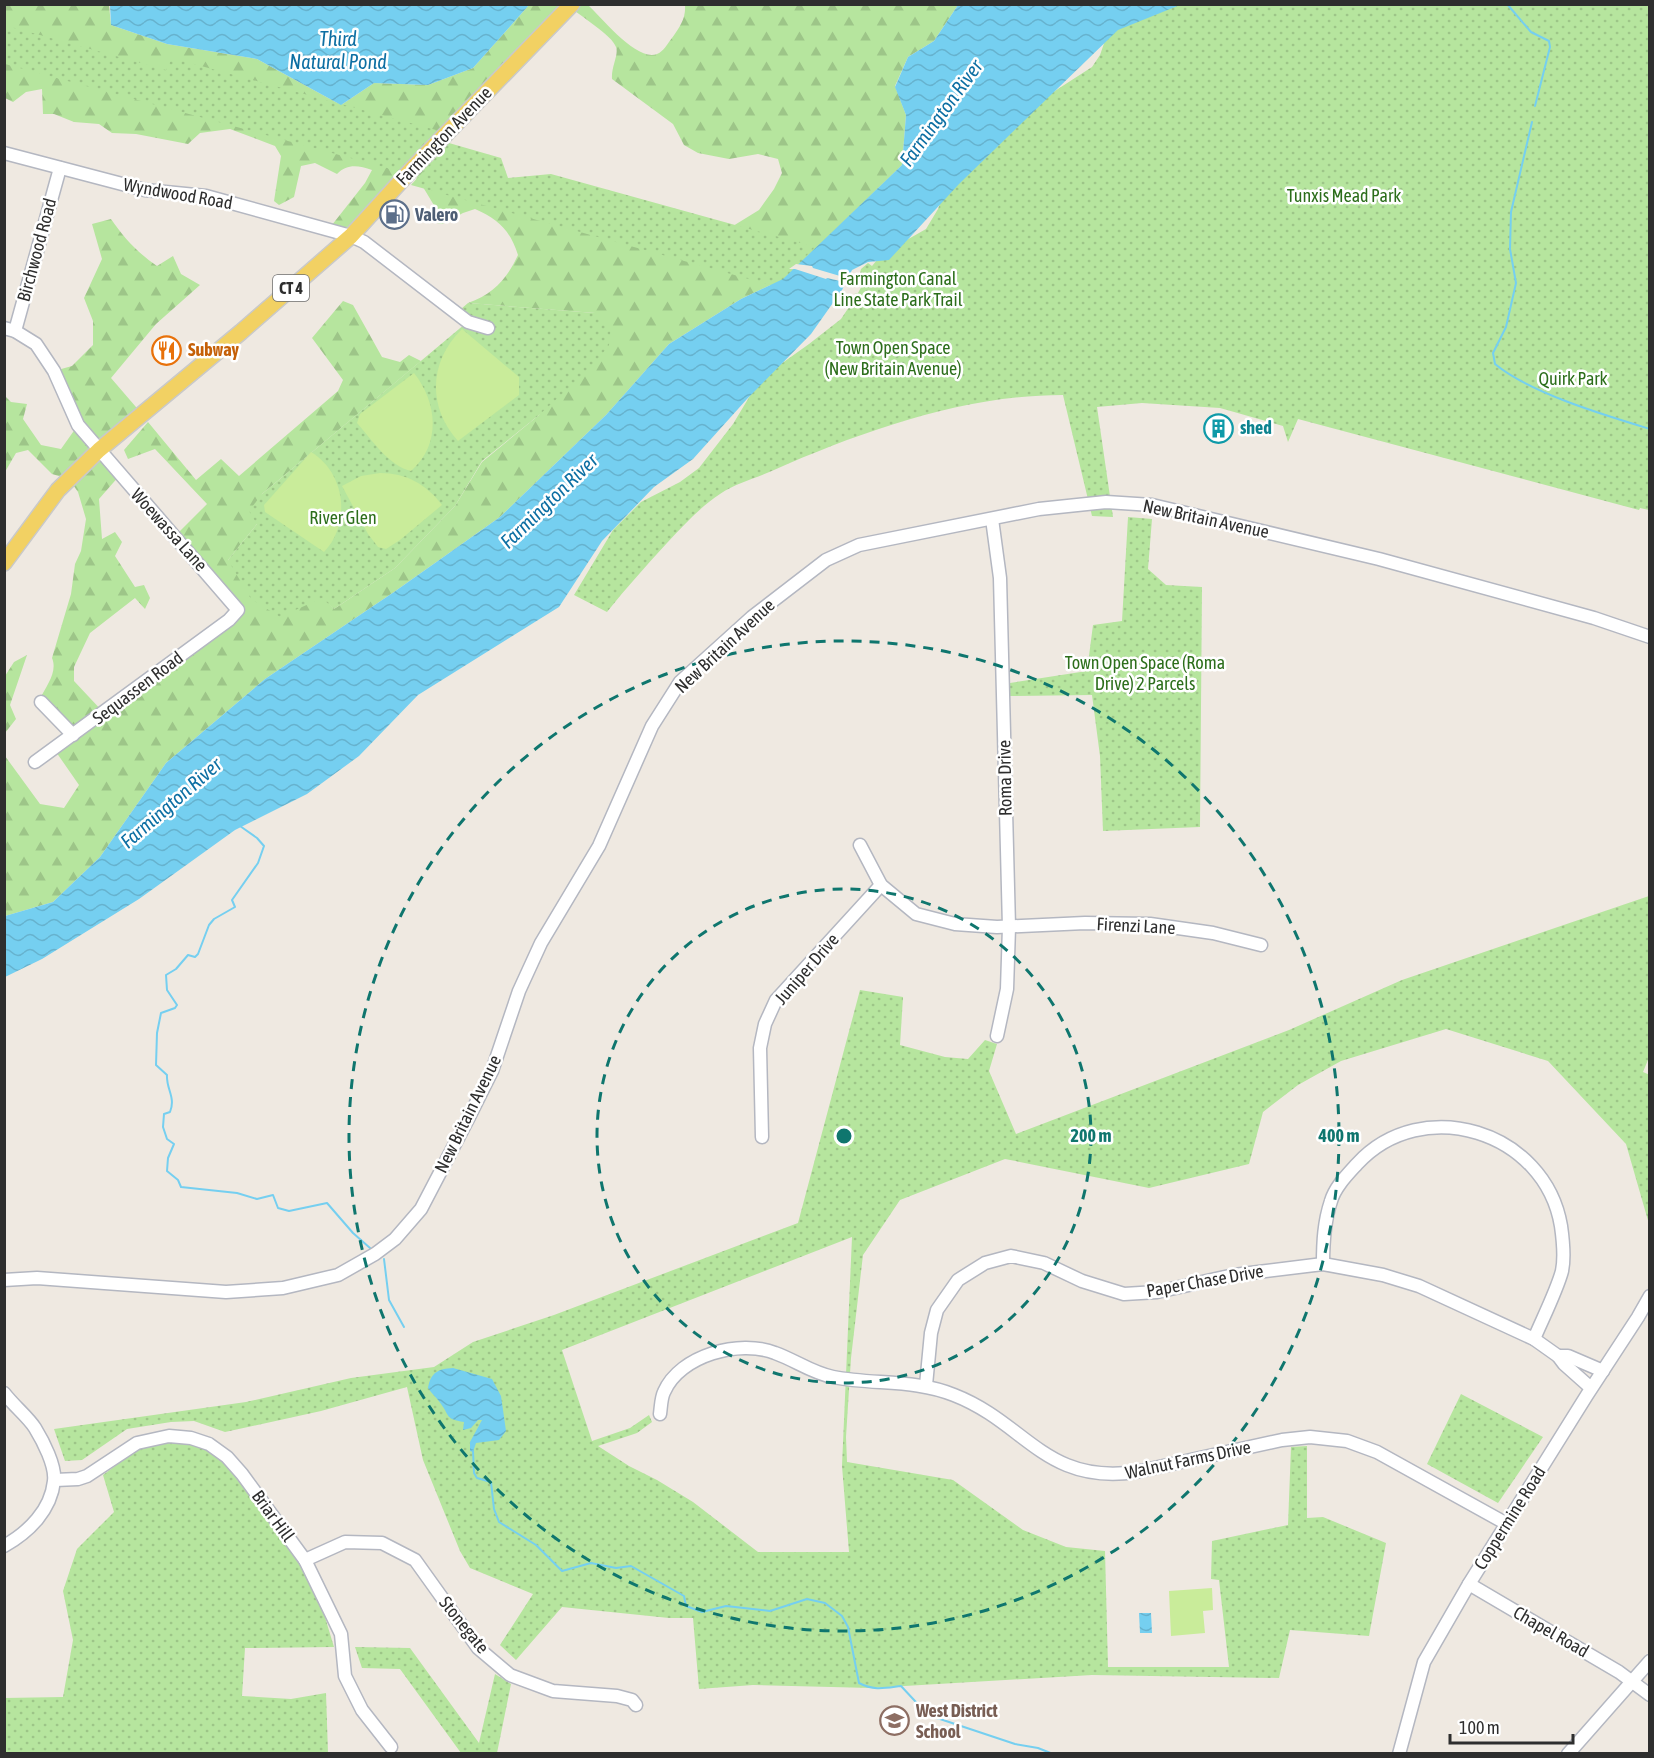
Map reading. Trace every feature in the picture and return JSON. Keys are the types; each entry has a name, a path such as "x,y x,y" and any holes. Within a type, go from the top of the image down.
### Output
{"main road":[{"name":"Farmington Avenue","path":"4,563 58,490 99,450 241,332 351,236 411,170 572,4"}],"street":[{"name":"Wyndwood Road","path":"4,153 145,190 206,196 351,236 364,242 468,322 488,328"},
{"name":"Birchwood Road","path":"10,330 60,168"},
{"name":"Woewassa Lane","path":"10,330 36,344 54,371 78,425 238,610"},
{"name":"New Britain Avenue","path":"4,1280 37,1278 188,1291 226,1292 283,1288 338,1275 375,1254 395,1239 421,1209 469,1118 492,1071 519,991 541,943 599,846 652,726 680,682 752,617 826,560 859,545 1038,509 1106,502 1152,505 1379,559 1594,618 1650,637"},
{"name":"Roma Drive","path":"992,519 999,578 1009,927 1007,989 997,1036"},
{"name":"Sequassen Road","path":"35,762 229,620 238,610"},
{"path":"41,702 74,735"},
{"path":"861,845 881,885"},
{"name":"Firenzi Lane","path":"881,885 916,914 955,924 1009,927 1085,923 1150,924 1214,933 1261,945"},
{"name":"Juniper Drive","path":"762,1137 760,1048 765,1024 776,1000 881,885"},
{"path":"1323,1264 1324,1227 1332,1198 1346,1177 1365,1156 1394,1136 1424,1128 1461,1129 1489,1135 1515,1149 1532,1166 1549,1189 1559,1214 1564,1242 1562,1272 1534,1339"},
{"name":"Paper Chase Drive","path":"926,1385 931,1333 937,1310 958,1280 985,1263 1011,1256 1044,1263 1082,1281 1124,1294 1157,1292 1234,1275 1323,1264 1383,1275 1419,1286 1534,1339 1558,1356 1592,1388"},
{"name":"Coppermine Road","path":"1399,1754 1424,1662 1469,1584 1650,1296"},
{"name":"Walnut Farms Drive","path":"660,1414 663,1392 677,1374 699,1359 728,1348 756,1348 774,1352 812,1371 833,1377 926,1385 955,1395 980,1408 1049,1458 1085,1472 1114,1475 1136,1472 1282,1440 1310,1437 1347,1441 1377,1452 1507,1524"},
{"name":"Paper Chase Drive","path":"1558,1356 1568,1356 1603,1371"},
{"path":"4,1393 14,1407 34,1426 48,1452 55,1480 40,1516 25,1533 4,1546"},
{"name":"Briar Hill","path":"55,1480 78,1479 87,1476 137,1443 170,1436 191,1438 209,1444 227,1457 305,1560 341,1634 345,1676 362,1710 390,1748"},
{"name":"Stonegate","path":"305,1560 345,1542 382,1543 415,1560 478,1648 510,1675 553,1691 617,1696 632,1700 636,1705"},
{"name":"Chapel Road","path":"1469,1584 1632,1681 1650,1695"},
{"path":"1568,1754 1650,1661"}],"green space":[{"name":"Tunxis Mead Park","path":"1162,4 1649,5 1649,510 1640,508 1639,510 1298,419 1288,442 1283,426 1220,408 1142,403 1097,407 1113,517 1092,516 1063,395 1026,397 952,408 878,429 726,490 692,517 607,612 574,595 613,530 641,502 680,482 699,468 733,424 760,379 841,319 857,295 854,294 858,293 864,282 868,282 868,278 859,277 861,269 868,263 872,266 882,254 926,229 938,209 944,192 1016,116 1092,67 1100,55 1110,26"},
{"path":"5,5 109,5 111,25 167,44 257,59 341,105 374,83 428,85 473,68 529,5 588,5 620,37 640,52 649,55 659,53 678,30 685,14 685,5 958,5 934,41 908,57 895,86 906,115 902,165 800,264 783,279 741,299 669,344 606,415 500,517 265,679 166,763 100,857 53,902 5,916 5,756 40,804 64,808 79,785 54,749 73,735 40,699 54,668 52,658 71,594 75,564 81,551 86,519 78,492 69,479 52,474 28,450 16,453 5,472 4,395 11,402 27,404 23,419 41,445 61,449 78,425 54,371 72,366 93,345 93,321 84,298 102,259 92,224 111,219 132,245 150,261 157,266 173,256 181,274 200,285 156,324 111,378 142,414 99,450 120,475 99,499 102,539 115,532 122,542 115,556 135,587 144,585 150,598 145,609 135,598 90,633 74,667 74,681 104,713 238,610 174,537 207,504 155,449 128,459 124,450 148,422 196,480 221,459 239,476 338,391 343,380 312,338 343,301 353,305 382,357 400,362 409,355 421,361 262,494 257,524 228,560 323,597 334,609 395,568 455,506 482,462 539,415 595,313 468,303 485,295 498,285 518,255 502,226 475,209 442,224 432,222 435,207 423,187 415,183 422,160 351,236 328,230 365,183 372,170 349,167 337,174 315,163 301,166 294,197 279,205 274,201 281,156 275,146 230,129 200,133 188,144 136,134 112,133 99,124 74,122 54,114 43,114 42,89 26,92 13,102 5,98","holes":["570,7 602,31 616,47 612,79 673,124 684,145 698,153 729,159 758,154 778,159 782,173 759,210 707,242 423,159"]},
{"path":"4,25 166,70 172,58 436,130 398,171 5,64"},
{"name":"Farmington Canal Line State Park Trail","path":"449,143 501,158 508,178 551,174 815,247 806,256 792,291 411,185"},
{"name":"River Glen","path":"468,303 595,313 611,326 609,345 593,366 539,415 482,461 455,506 395,568 334,609 322,598 280,617 251,599 228,560 257,524 249,511 262,494 465,324 454,315"},
{"path":"462,329 519,377 519,395 458,441 441,414 436,384 443,355"},
{"path":"414,373 428,397 433,423 428,448 411,471 388,458 357,423 360,414"},
{"path":"311,452 323,461 332,473 341,499 338,528 333,541 324,552 265,512 264,505"},
{"path":"380,473 398,475 415,481 429,491 442,505 386,549 378,547 368,534 342,486 361,476"},
{"name":"Town Open Space (Roma Drive) 2 Parcels","path":"1128,517 1152,519 1148,569 1166,585 1202,587 1200,827 1103,831 1100,756 1092,695 1010,696 1010,683 1087,671 1093,625 1122,621"},
{"path":"27,655 10,705 16,719 5,733 5,676 14,662"},
{"path":"1649,896 1650,1055 1643,1072 1650,1075 1649,1224 1626,1144 1548,1061 1446,1029 1341,1061 1298,1085 1263,1112 1249,1164 1149,1188 1005,1159 900,1200 863,1255 851,1358 846,1437 847,1462 953,1480 1023,1530 1066,1547 1105,1551 1108,1667 1229,1667 1219,1580 1211,1579 1212,1541 1288,1525 1291,1447 1307,1446 1307,1518 1323,1517 1386,1543 1369,1636 1290,1630 1279,1678 1092,1675 871,1688 753,1685 699,1689 693,1618 669,1618 562,1607 516,1660 500,1645 533,1594 470,1568 460,1551 423,1460 407,1387 321,1411 225,1432 194,1421 127,1429 82,1460 65,1461 54,1429 246,1402 351,1378 434,1367 473,1342 554,1315 798,1223 860,990 903,997 900,1045 945,1057 968,1059 985,1040 997,1044 989,1071 1016,1134 1289,1030 1402,980","holes":["852,1237 842,1466 849,1552 758,1552 693,1502 598,1446 637,1433 652,1422 649,1415 630,1428 592,1441 562,1350"]},
{"path":"1461,1394 1543,1437 1498,1503 1427,1464"},
{"path":"177,1439 197,1443 221,1457 267,1513 318,1594 334,1647 245,1648 242,1696 291,1699 326,1693 328,1753 5,1753 4,1698 63,1697 73,1640 63,1591 77,1549 114,1512 103,1475 139,1448"},
{"path":"1212,1588 1213,1610 1203,1611 1205,1633 1171,1636 1169,1591"},
{"path":"355,1647 410,1648 479,1743 495,1674 511,1684 497,1753 461,1753 400,1669 362,1668"}],"water":[{"name":"Third Natural Pond","path":"110,4 529,5 473,68 428,85 374,83 341,105 257,59 167,44 111,25"},
{"name":"Farmington River","path":"958,5 1180,5 1118,30 959,184 889,260 868,262 852,270 842,290 811,334 747,399 693,459 654,487 602,541 559,607 418,695 359,756 307,794 235,830 139,899 42,959 5,977 5,916 53,902 100,857 166,763 265,679 500,517 606,415 669,344 741,299 783,279 902,165 906,115 895,87 908,57 934,41"},
{"path":"453,1368 492,1379 501,1396 506,1431 499,1440 476,1443 473,1452 470,1451 470,1442 482,1420 478,1420 471,1428 463,1430 464,1422 454,1420 449,1416 428,1388 436,1372"},
{"path":"1139,1613 1151,1613 1152,1633 1140,1633"}],"pier":[{"path":"796,264 812,266 851,279 849,283 789,269"}],"waterway":[{"path":"1507,4 1531,32 1549,41 1550,47 1535,106"},
{"path":"1532,122 1511,212 1510,249 1516,283 1506,327 1493,353 1495,364 1510,375 1547,394 1650,429"},
{"path":"240,826 264,846 258,863 232,900 235,907 214,919 209,925 198,954 195,957 188,955 176,969 166,975 167,990 177,1005 161,1013 157,1033 156,1065 167,1075 172,1102 170,1112 164,1114 163,1127 167,1139 174,1144 168,1158 167,1171 178,1180 181,1187 237,1193 257,1199 273,1195 278,1208 289,1211 327,1203 353,1233 370,1248"},
{"path":"384,1259 389,1300 404,1327"},
{"path":"473,1451 474,1473 477,1478 491,1482 494,1509 499,1522 536,1545 562,1571 591,1563 616,1568 631,1566 684,1596 686,1606 702,1612 726,1606 770,1611 807,1599 825,1603 842,1616 848,1627 859,1683 875,1688 901,1686 928,1715 1053,1754"}],"place":[{"name":"Valero","path":"394,215"},
{"name":"Subway","path":"167,350"},
{"name":"shed","path":"1219,428"},
{"name":"West District School","path":"895,1721"}],"park label":[{"name":"Town Open Space (New Britain Avenue)","path":"893,358"},
{"name":"Quirk Park","path":"1573,379"}]}
